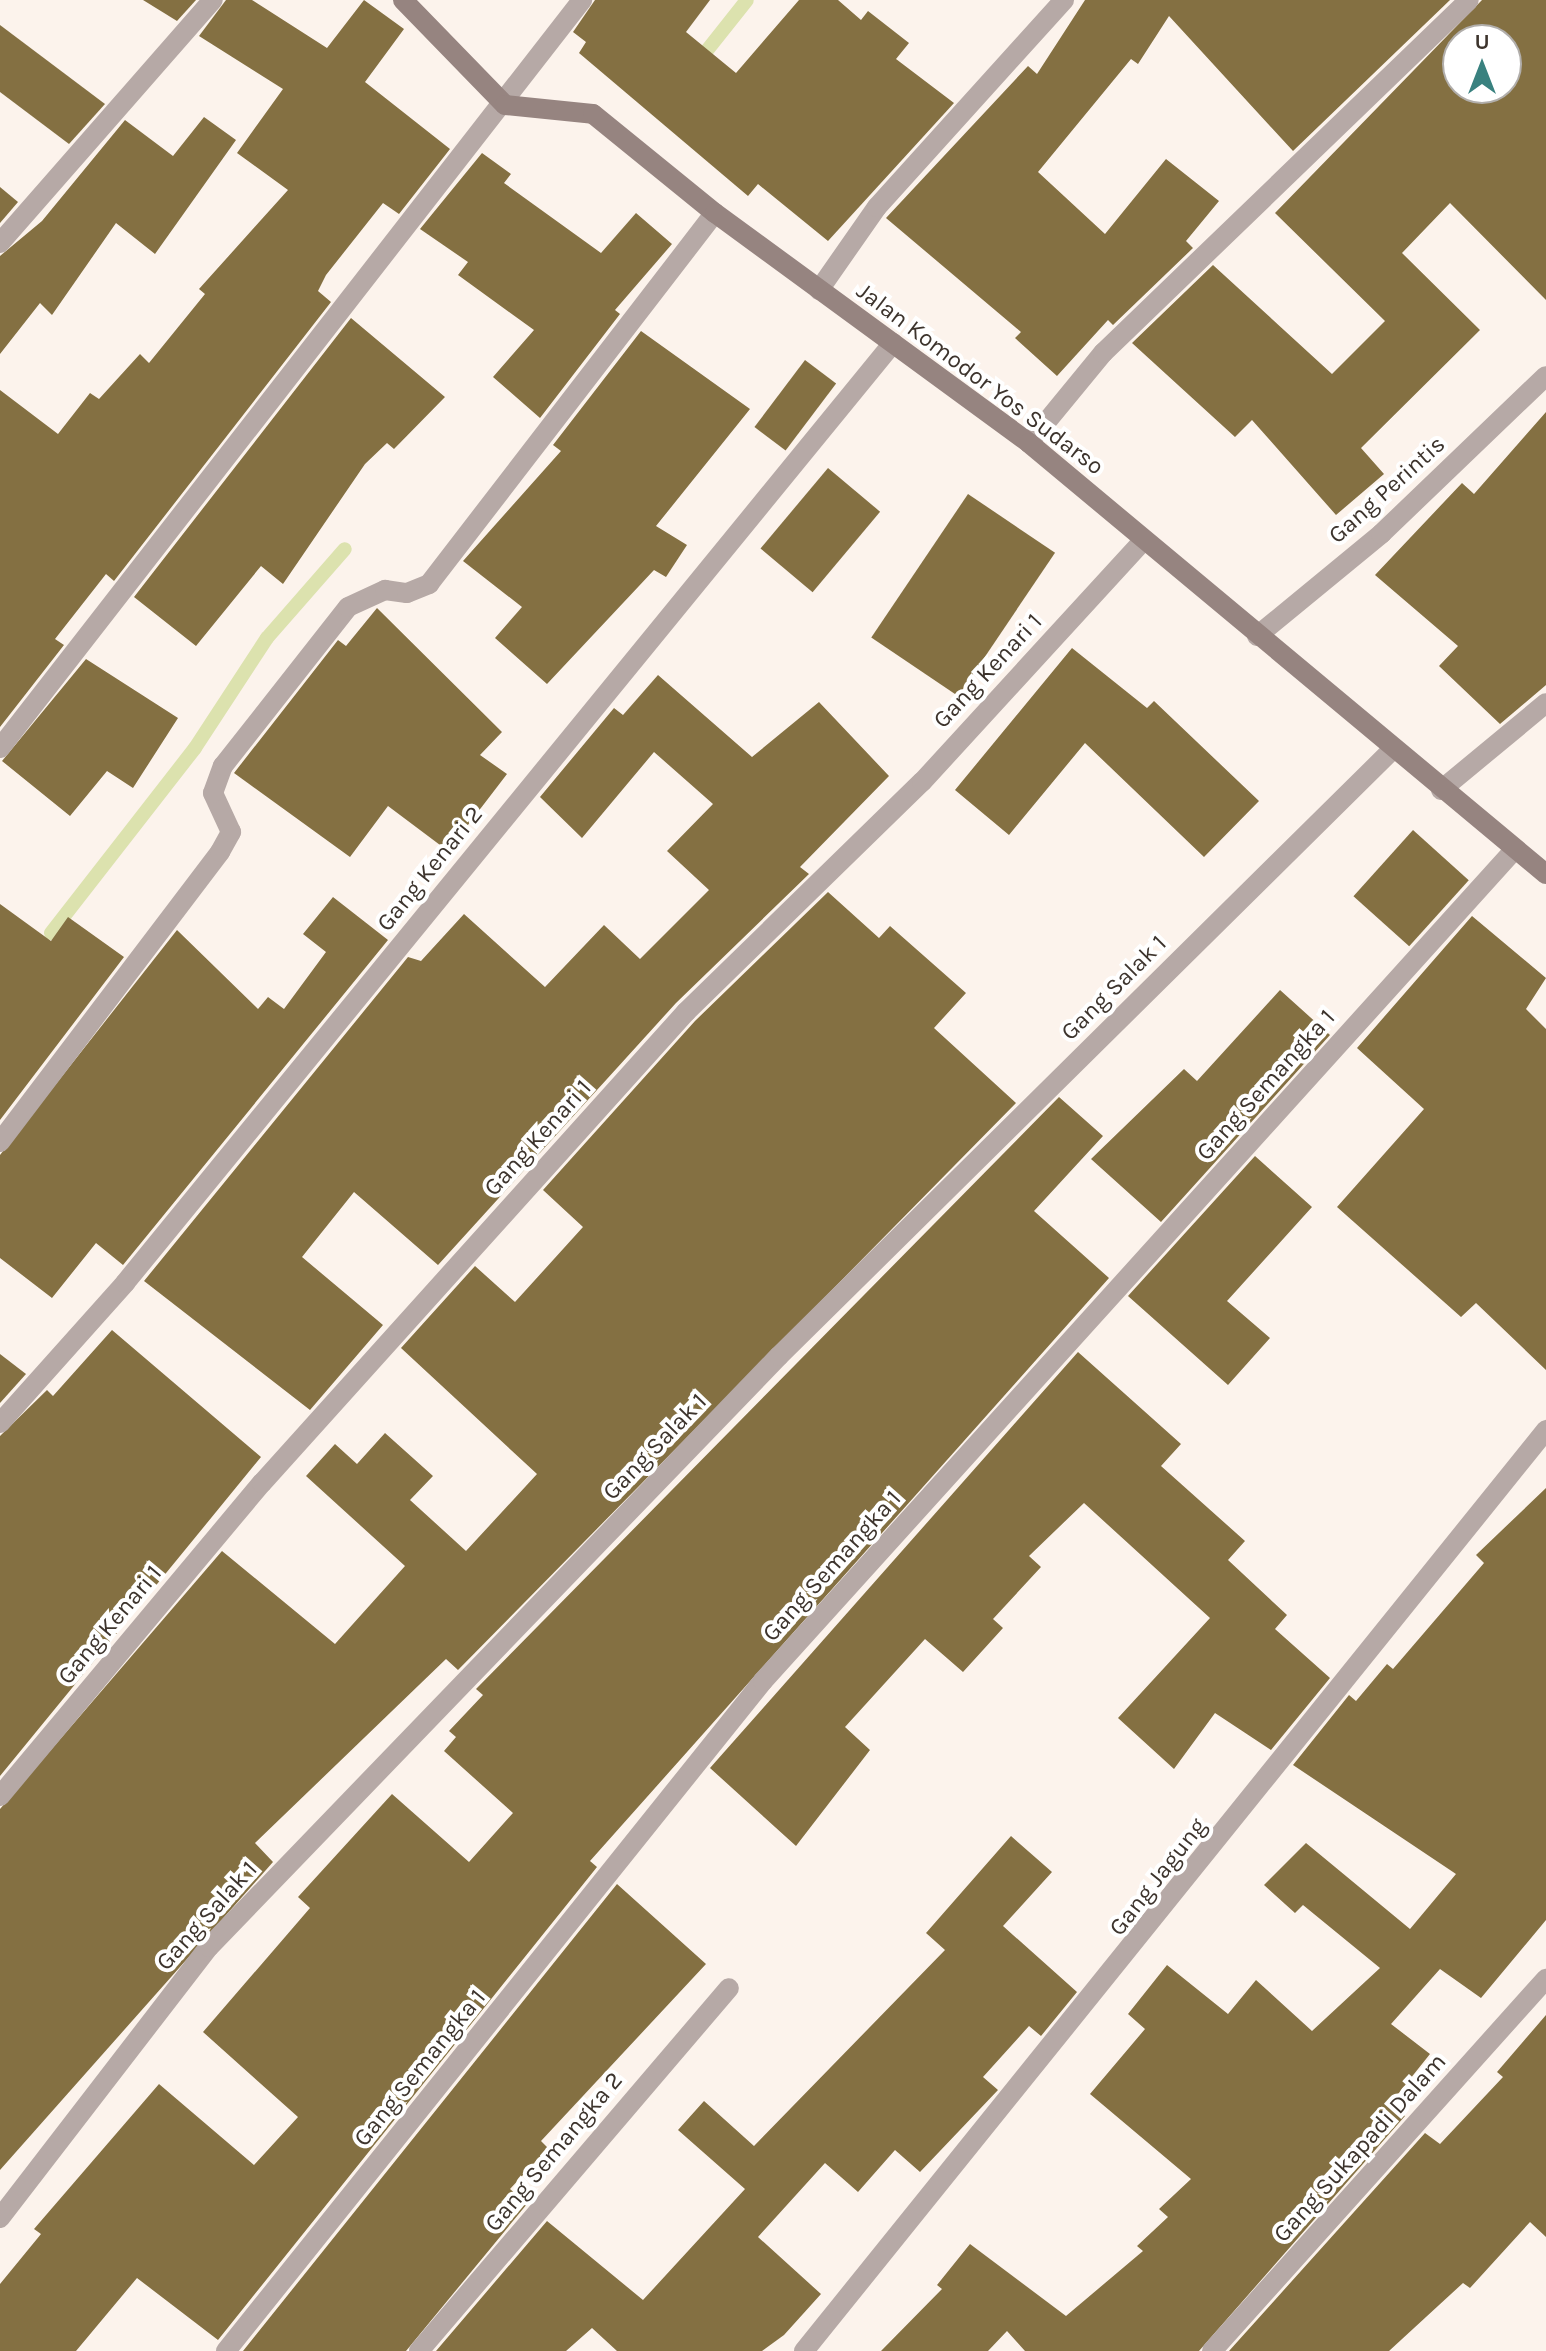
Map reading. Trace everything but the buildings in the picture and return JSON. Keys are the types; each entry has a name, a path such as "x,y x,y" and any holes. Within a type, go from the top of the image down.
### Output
{"street":[{"path":"0,243 213,0"},
{"path":"403,0 505,105"},
{"path":"0,748 505,105 582,0"},
{"path":"819,290 877,207 1064,0"},
{"path":"1029,443 1103,353 1469,0"},
{"name":"Jalan Komodor Yos Sudarso","path":"505,105 593,114 715,213 1029,443 1391,751 1546,874"},
{"path":"0,1142 220,852 231,832 213,793 223,766 348,607 385,590 407,593 429,584 715,213"},
{"name":"Gang Kenari 2","path":"0,1423 125,1283 893,343"},
{"name":"Gang Perintis","path":"1257,636 1381,534 1546,376"},
{"name":"Gang Kenari 1","path":"0,1796 262,1483 686,1012 922,782 1144,540"},
{"path":"1441,790 1546,703"},
{"name":"Gang Salak 1","path":"0,2218 209,1947 779,1356 1391,751"},
{"name":"Gang Semangka 1","path":"226,2351 763,1681 1515,849"},
{"name":"Gang Jagung","path":"804,2351 1546,1430"},
{"name":"Gang Sukapadi Dalam","path":"1212,2351 1546,1979"},
{"name":"Gang Semangka 2","path":"419,2351 729,1988"}],"waterway":[{"path":"697,63 747,0"},
{"path":"51,933 195,748 267,638 345,549"}]}
